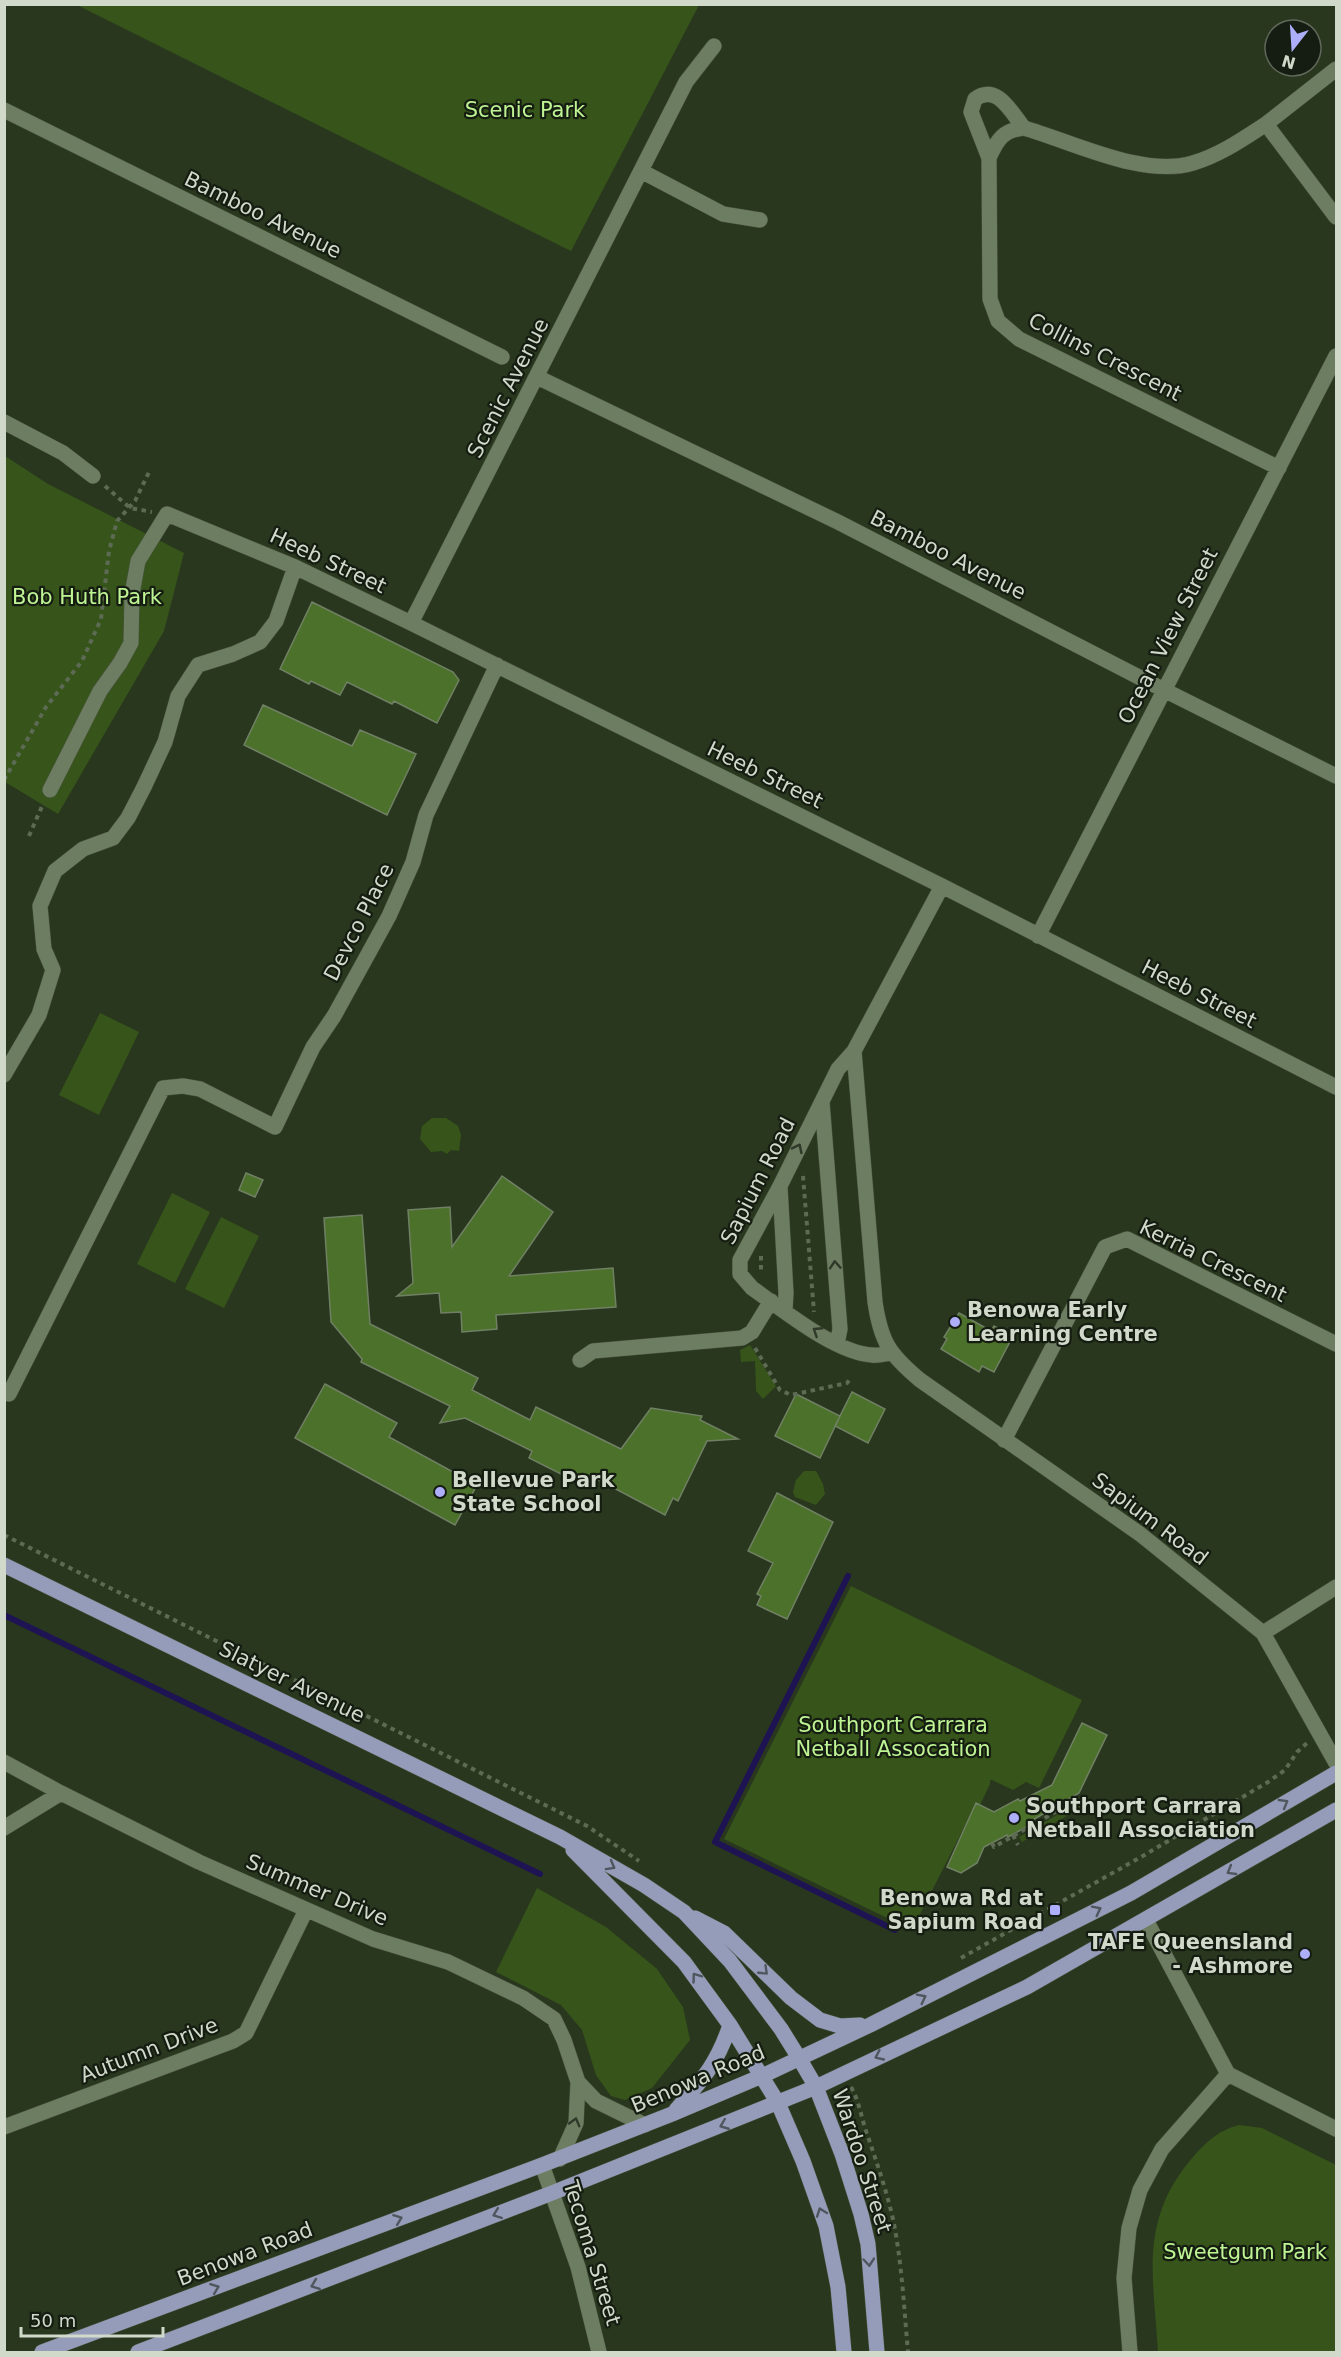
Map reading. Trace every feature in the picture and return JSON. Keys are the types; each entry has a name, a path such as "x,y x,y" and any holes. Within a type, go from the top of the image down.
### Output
{"main road":[{"name":"Slatyer Avenue","path":"4,1565 560,1837 644,1885 684,1912 730,1961 799,2058"},
{"name":"Benowa Road","path":"42,2352 542,2165 762,2076 870,2025 1131,1893 1336,1773"},
{"path":"138,2352 552,2193 816,2087 1027,1987 1336,1810"},
{"name":"Slatyer Avenue","path":"560,1837 684,1962 730,2025 778,2103"},
{"path":"684,1912 724,1933 791,1998 820,2020 840,2026 870,2025"},
{"path":"672,2114 703,2080 720,2054 730,2025"},
{"name":"Wardoo Street","path":"799,2058 816,2087 842,2154 861,2214 868,2244 877,2352"},
{"path":"778,2103 826,2226 838,2287 844,2352"}],"street":[{"name":"Scenic Avenue","path":"411,623 686,82 714,46"},
{"path":"989,158 1001,136 1007,132 1024,128 1134,164 1162,168 1192,164 1221,153 1266,124 1336,69"},
{"name":"Collins Crescent","path":"1024,128 998,96 987,93 975,99 971,112 989,158 990,299 998,321 1019,339 1279,468"},
{"name":"Bamboo Avenue","path":"4,110 502,357"},
{"path":"1266,124 1336,217"},
{"path":"641,171 723,214 760,220"},
{"name":"Ocean View Street","path":"1038,936 1336,356"},
{"name":"Bamboo Avenue","path":"537,377 838,522 1336,776"},
{"path":"4,422 63,453 93,476"},
{"path":"50,790 100,691 130,643 132,594 138,561 167,514"},
{"name":"Heeb Street","path":"167,514 295,567 497,665 942,886 1336,1087"},
{"path":"4,1075 39,1015 53,970 44,950 40,906 55,871 83,849 113,838 128,818 144,787 165,742 178,696 198,665 233,654 260,642 276,621 295,567"},
{"name":"Devco Place","path":"9,1394 163,1088 183,1086 200,1089 275,1127 313,1047 334,1016 389,916 413,862 426,815 497,665"},
{"name":"Sapium Road","path":"890,1353 874,1356 847,1350 747,1284 742,1279 739,1268 743,1254 780,1186 837,1069 854,1051 942,886"},
{"name":"Sapium Road","path":"854,1051 875,1302 878,1326 890,1353 920,1380 1140,1534 1263,1633 1336,1763"},
{"path":"822,1100 840,1329 837,1344"},
{"path":"780,1186 785,1310"},
{"name":"Kerria Crescent","path":"1004,1440 1105,1247 1127,1239 1336,1344"},
{"path":"580,1360 593,1351 742,1338 752,1332 771,1301"},
{"path":"1263,1633 1336,1587"},
{"name":"Summer Drive","path":"4,1762 61,1794 199,1862 373,1939 448,1962 523,1998 554,2019 564,2040 578,2082 576,2123 560,2158"},
{"path":"4,1828 61,1794"},
{"name":"Autumn Drive","path":"4,2127 233,2041 246,2033 306,1910"},
{"path":"1146,1920 1228,2074 1336,2129"},
{"path":"1130,2352 1124,2278 1129,2228 1140,2190 1162,2149 1228,2074"},
{"name":"Summer Drive","path":"578,2082 596,2100 645,2125"},
{"name":"Tecoma Street","path":"542,2165 578,2267 599,2352"}],"path":[{"path":"4,780 46,708 82,661 101,619 109,551 117,522 139,495 150,470"},
{"path":"93,476 130,508 167,514"},
{"path":"29,836 50,790"},
{"path":"803,1176 814,1312"},
{"path":"747,1335 780,1390 791,1395 847,1383 852,1377"},
{"path":"4,1535 587,1826 641,1862"},
{"path":"955,1962 1268,1782 1285,1770 1297,1752 1309,1741"},
{"path":"992,1843 994,1847 1057,1811 1054,1807"},
{"path":"1013,1835 1018,1845"},
{"path":"843,2073 856,2097 884,2184 893,2221 908,2352"}],"green space":[{"name":"Scenic Park","path":"77,5 699,5 571,251"},
{"name":"Bob Huth Park","path":"5,456 48,484 184,553 164,631 58,814 5,782"},
{"path":"100,1013 139,1032 99,1115 59,1095"},
{"path":"432,1118 446,1118 458,1126 461,1135 459,1151 451,1150 447,1154 442,1151 431,1152 420,1139 422,1126"},
{"path":"172,1193 210,1212 175,1283 137,1264"},
{"path":"221,1217 259,1236 224,1308 185,1289"},
{"path":"750,1345 776,1386 763,1399 756,1391 755,1361 741,1362 740,1350"},
{"path":"804,1471 816,1471 823,1484 825,1494 816,1505 795,1497 793,1492 796,1480"},
{"name":"Southport Carrara Netball Assocation","path":"851,1586 1082,1700 1039,1788 1026,1782 1013,1790 990,1780 980,1805 976,1804 912,1930 724,1839"},
{"path":"1076,1794 1082,1804 1077,1810 1022,1842 1019,1837 1062,1812 1058,1804"},
{"path":"537,1888 606,1927 657,1969 683,2007 690,2040 652,2088 625,2100 611,2096 596,2075 582,2030 561,2005 496,1972"},
{"name":"Sweetgum Park","path":"1239,2125 1262,2128 1336,2165 1336,2352 1158,2352 1153,2253 1162,2208 1172,2186 1199,2150 1217,2135"}],"building":[{"path":"312,602 453,672 459,680 437,723 394,701 392,704 347,682 340,695 311,681 309,684 280,669"},
{"path":"263,705 352,746 360,730 416,754 387,815 244,745"},
{"path":"246,1173 263,1180 255,1197 239,1190"},
{"path":"502,1176 553,1212 509,1276 613,1268 616,1307 496,1315 497,1329 462,1332 461,1312 441,1313 439,1293 397,1296 413,1283 408,1210 450,1207 452,1247"},
{"path":"362,1215 370,1324 478,1378 472,1390 530,1420 536,1407 621,1449 651,1408 702,1416 700,1420 738,1439 707,1441 678,1501 673,1498 665,1515 593,1477 587,1487 529,1458 532,1451 465,1418 440,1423 450,1406 361,1362 362,1359 331,1322 324,1218"},
{"path":"959,1313 991,1331 994,1326 1013,1336 994,1372 982,1366 979,1372 941,1349 947,1339 944,1337"},
{"path":"325,1384 397,1423 389,1437 477,1485 455,1525 295,1438"},
{"path":"852,1392 885,1409 868,1443 835,1426"},
{"path":"796,1394 840,1416 820,1458 775,1436"},
{"path":"777,1493 833,1522 787,1619 757,1605 761,1596 757,1594 773,1563 748,1551"},
{"path":"1082,1723 1107,1735 1079,1793 1031,1821 1032,1824 984,1847 977,1863 961,1873 947,1867 976,1803 994,1812 1052,1785"}],"waterway":[{"path":"848,1576 715,1842 895,1930"},
{"path":"4,1615 540,1874"}],"place":[{"name":"Benowa Early Learning Centre","path":"955,1322"},
{"name":"Bellevue Park State School","path":"440,1492"},
{"name":"Southport Carrara Netball Association","path":"1014,1818"},
{"name":"Benowa Rd at Sapium Road","path":"1055,1910"},
{"name":"TAFE Queensland - Ashmore","path":"1305,1954"}]}
